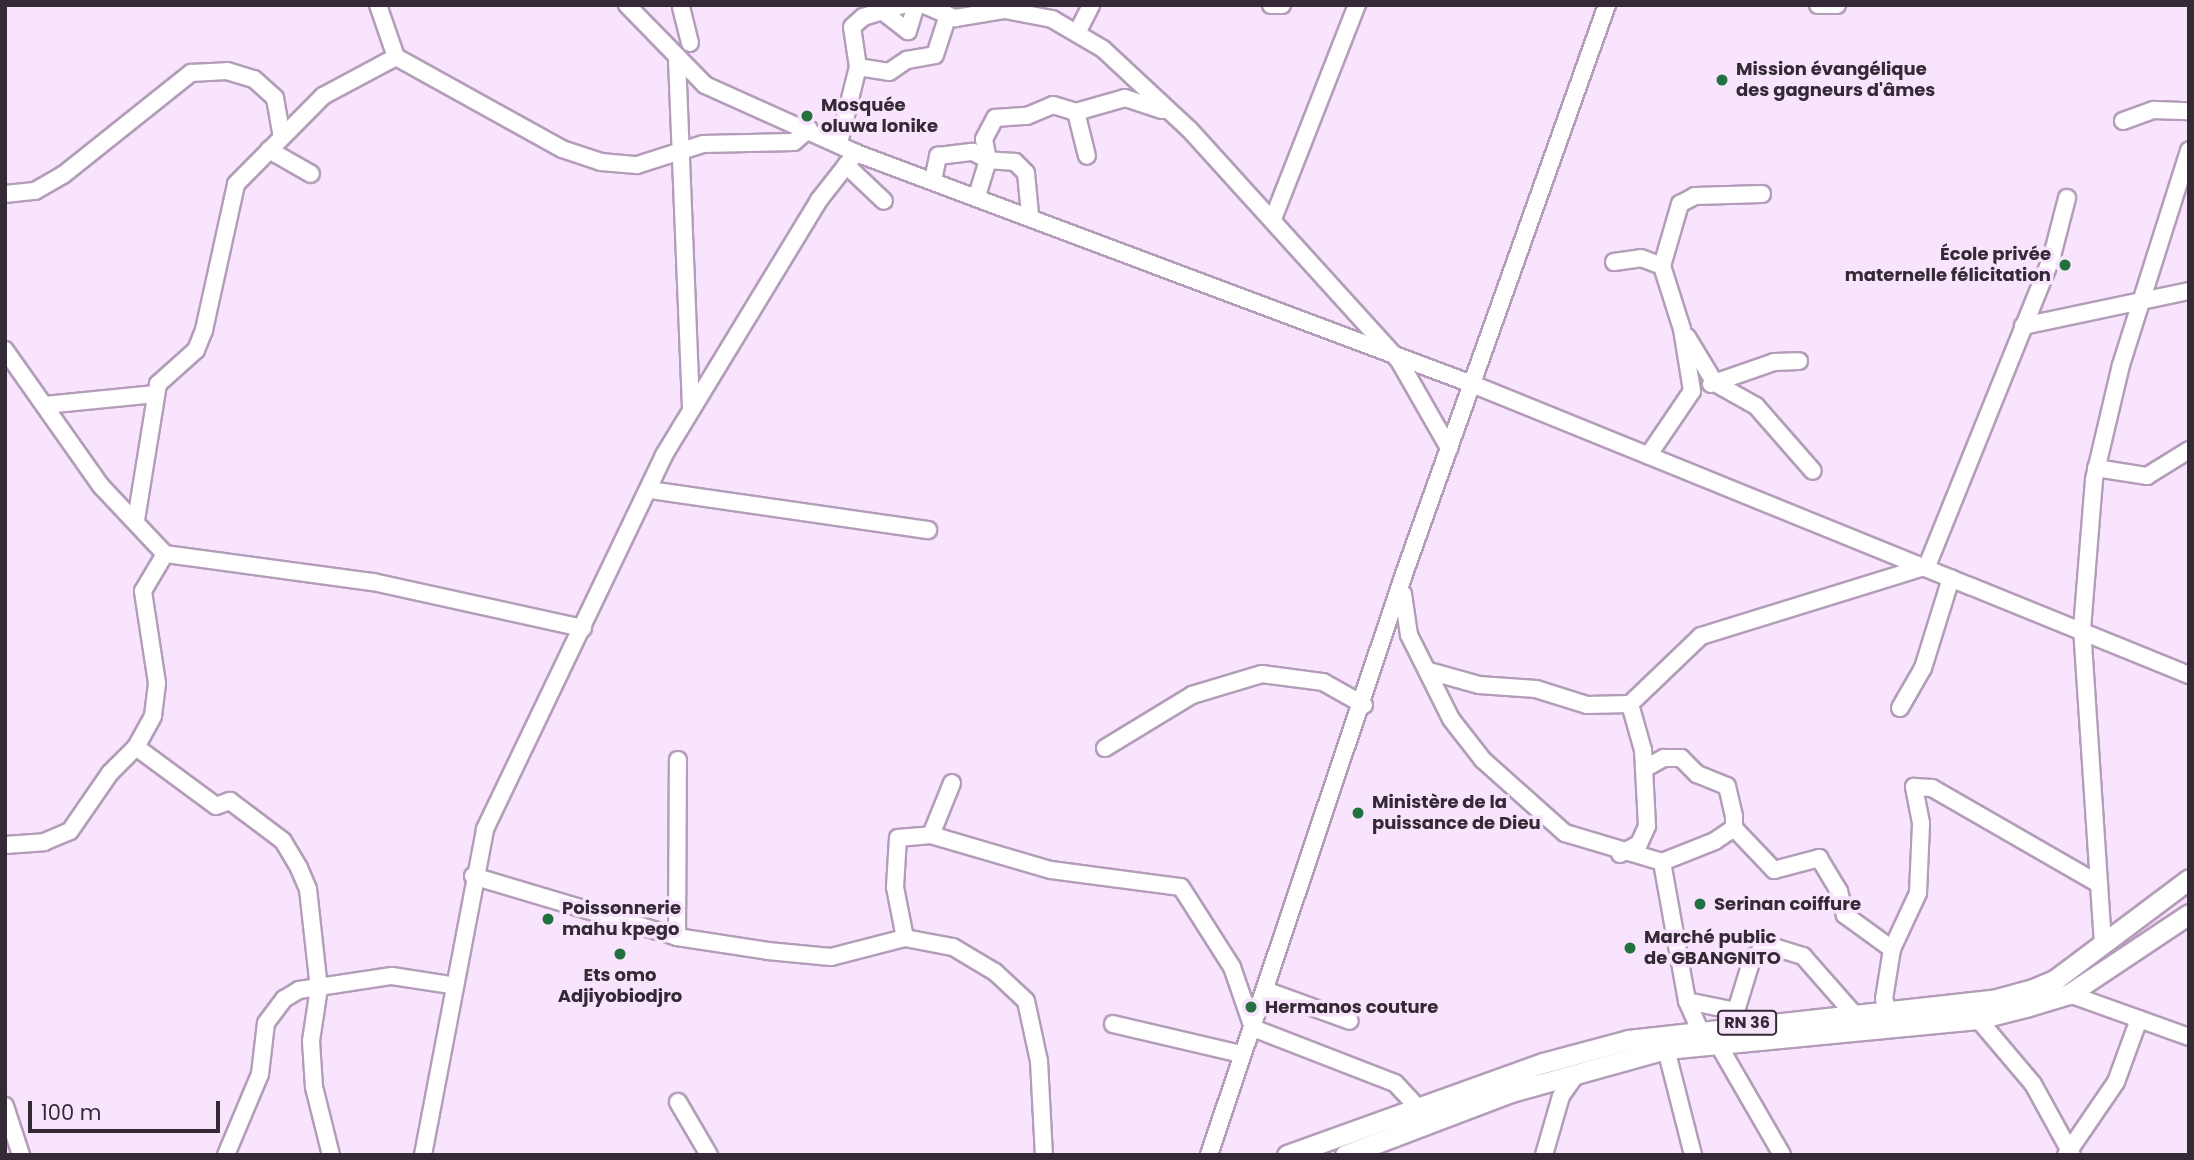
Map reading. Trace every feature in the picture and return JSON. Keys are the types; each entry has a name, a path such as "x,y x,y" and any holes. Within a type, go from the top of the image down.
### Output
{"main road":[{"name":"RN 36","path":"1345,1155 1577,1073 1666,1049 1741,1017 1888,1011 2033,989 2103,944 2189,879"},
{"name":"RN 36","path":"1287,1155 1543,1063 1702,1035 1979,1019 2069,994 2189,914"}],"street":[{"path":"378,5 396,57 562,149 601,162 637,165 703,144 794,142 809,129"},
{"path":"627,5 642,15 677,59 705,85 839,143 884,201"},
{"path":"839,143 858,67 852,27 882,11 903,5"},
{"path":"882,11 908,31 916,5"},
{"path":"925,5 947,15 1005,10 1078,31 1125,68 1190,130 1398,359 1449,448"},
{"path":"1078,31 1091,5"},
{"path":"1271,5 1282,5"},
{"path":"1273,219 1357,5"},
{"path":"1209,1155 1241,1054 1253,1028 1364,705 1404,574 1607,5"},
{"path":"1818,5 1837,5"},
{"path":"679,9 690,43"},
{"path":"858,67 888,72 907,60 935,55 947,15"},
{"path":"136,520 155,394 196,350 236,184 323,96 396,57"},
{"path":"677,59 691,409"},
{"path":"1125,68 1140,99 1190,130"},
{"path":"5,194 35,191 63,175 191,73 227,71 254,79 275,98 282,136"},
{"path":"977,195 988,160 985,139 995,118 1027,116 1053,105 1076,111 1087,104 1140,99"},
{"path":"2123,121 2154,110 2189,111"},
{"path":"1076,111 1087,156"},
{"path":"269,149 311,174"},
{"path":"2103,944 2082,629 2096,468 2142,299 2189,149"},
{"path":"933,180 938,156 951,151 988,160 1015,162 1026,173 1030,214"},
{"path":"851,159 933,180 1030,214 1398,359 1472,384 1927,566 2189,675"},
{"path":"423,1155 451,985 485,829 691,409 851,159"},
{"path":"1692,391 1682,329 1662,266 1680,204 1695,196 1762,194"},
{"path":"1927,566 2023,326 2067,198"},
{"path":"1614,262 1641,258 1662,266"},
{"path":"2023,326 2189,291"},
{"path":"1682,329 1715,383 1755,406 1813,471"},
{"path":"5,350 102,486 165,554 373,582 583,628"},
{"path":"1648,456 1692,391 1774,362 1799,361"},
{"path":"45,405 155,394"},
{"path":"2096,468 2147,476 2189,450"},
{"path":"650,491 928,530"},
{"path":"5,845 44,842 70,831 110,773 136,747 153,716 157,683 143,591 165,554"},
{"path":"1429,671 1479,685 1535,689 1587,705 1630,704 1701,636 1927,566"},
{"path":"1404,574 1409,635 1451,719 1483,760 1565,833 1620,854 1662,862 1734,828"},
{"path":"1900,708 1923,668 1951,578"},
{"path":"1105,748 1192,695 1262,674 1323,682 1364,705"},
{"path":"1620,854 1639,844 1647,827 1644,769 1630,704"},
{"path":"136,747 216,806 230,801 283,841 308,889 319,988 312,1068 331,1155"},
{"path":"1644,769 1664,758 1681,758 1697,774 1714,777 1727,786 1734,828 1774,870 1819,858 1839,891 1845,915 1892,949"},
{"path":"677,937 678,760"},
{"path":"931,835 952,783"},
{"path":"1888,1011 1884,999 1892,949 1918,894 1921,823 1912,796 1918,785 2047,849 2099,884"},
{"path":"905,938 895,848 902,835 931,835 1051,870 1181,887 1232,967 1253,1028"},
{"path":"1662,862 1687,1001 1702,1035 1718,1044 1782,1155"},
{"path":"473,876 677,937 831,957 905,938 953,947 995,972 1026,1001 1039,1060 1044,1155"},
{"path":"1687,1001 1741,1017 1752,958 1767,945 1803,956 1854,1014"},
{"path":"226,1155 260,1074 274,1006 299,990 391,976 451,985"},
{"path":"1265,990 1350,1021"},
{"path":"2069,994 2189,1037"},
{"path":"1979,1019 2034,1084 2069,1153 2116,1082 2139,1019"},
{"path":"1113,1024 1241,1054"},
{"path":"1253,1028 1384,1078 1417,1107"},
{"path":"1666,1049 1693,1155"},
{"path":"1544,1155 1561,1097 1577,1073"},
{"path":"678,1102 709,1155"},
{"path":"5,1106 21,1155"}],"place":[{"name":"Mission évangélique des gagneurs d'âmes","path":"1722,80"},
{"name":"Mosquée oluwa lonike","path":"807,116"},
{"name":"École privée maternelle félicitation","path":"2065,265"},
{"name":"Ministère de la puissance de Dieu","path":"1358,813"},
{"name":"Serinan coiffure","path":"1700,904"},
{"name":"Poissonnerie mahu kpego","path":"548,919"},
{"name":"Marché public de GBANGNITO","path":"1630,948"},
{"name":"Ets omo Adjiyobiodjro","path":"620,954"},
{"name":"Hermanos couture","path":"1251,1007"}]}
